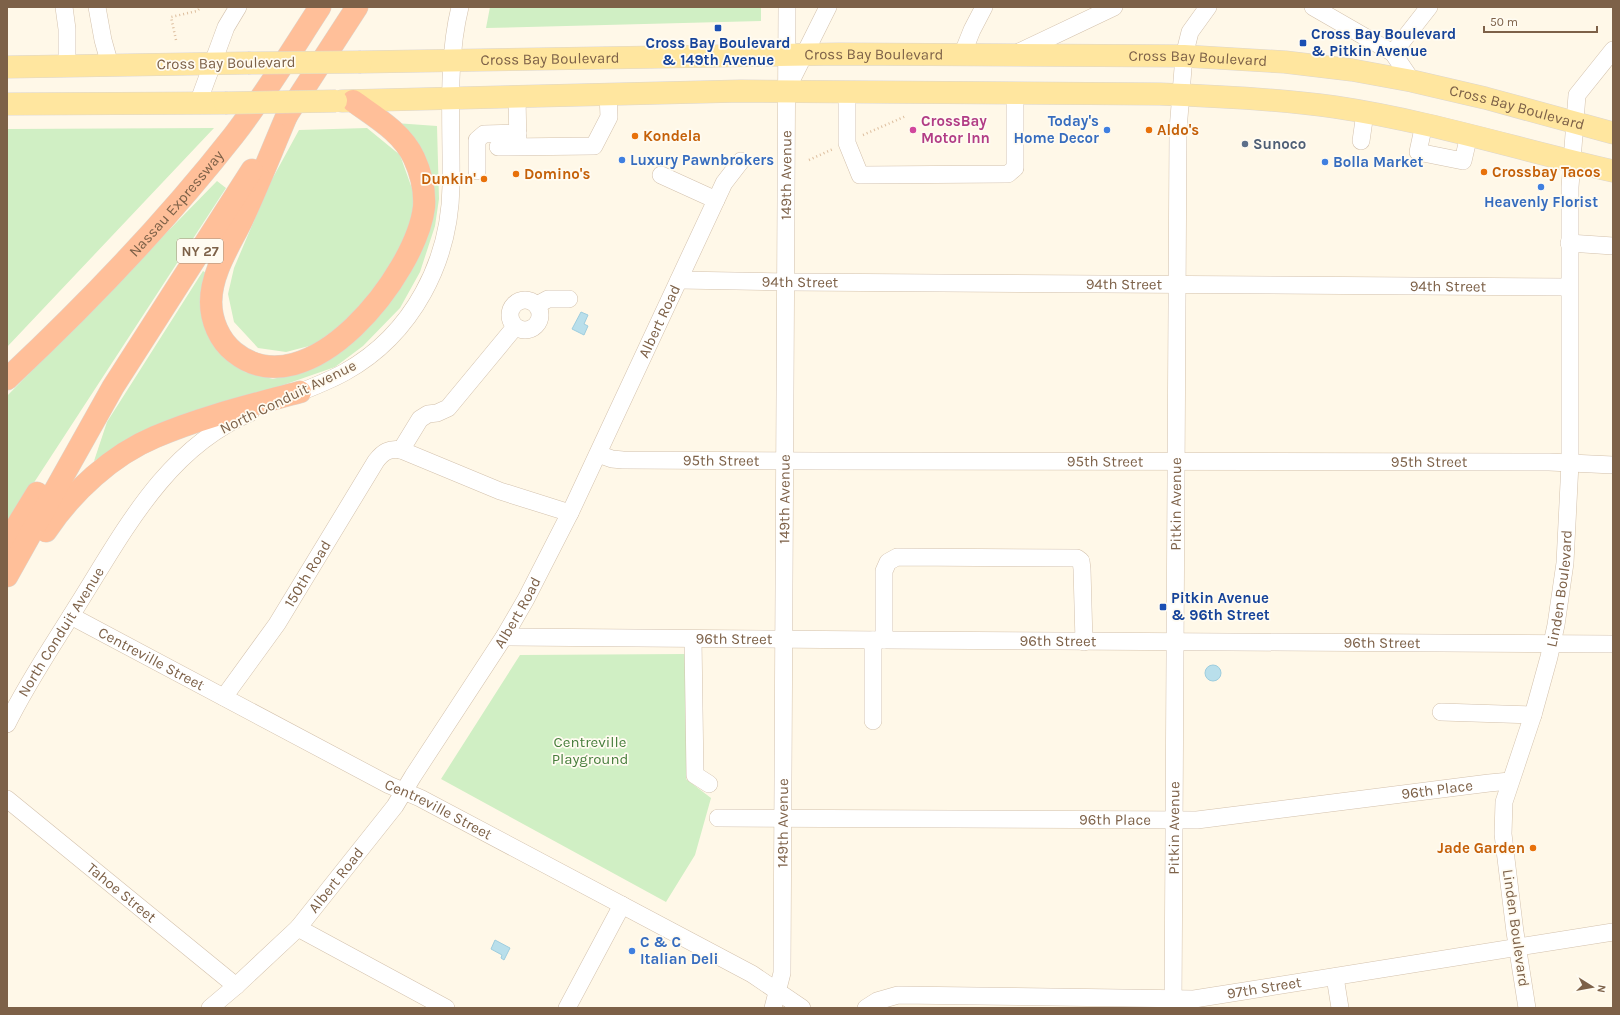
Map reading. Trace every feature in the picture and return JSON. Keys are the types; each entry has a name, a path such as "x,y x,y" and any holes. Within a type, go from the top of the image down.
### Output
{"highway":[{"name":"Nassau Expressway","path":"7,379 96,293 157,228 234,135 253,109 320,7"},
{"name":"NY 27","path":"7,576 113,387 357,7"},
{"path":"287,115 216,275 211,301 216,327 229,348 244,360 261,366 270,367 287,366 304,362 334,343 356,325 378,300 397,274 420,227 424,206 424,196 421,177 414,157 396,134 344,101"},
{"path":"7,542 51,471 113,387"},
{"path":"7,588 64,506 86,484 126,453 154,437 168,432 227,412 300,392"}],"main road":[{"name":"Cross Bay Boulevard","path":"9,66 795,56 1184,56 1285,62 1352,70 1412,81 1484,98 1613,133"},
{"path":"7,104 344,101 741,91 1180,94 1287,101 1336,107 1424,124 1613,171"}],"street":[{"path":"64,7 67,29 68,66"},
{"path":"97,7 103,40 110,65"},
{"path":"198,103 226,27 238,7"},
{"name":"North Conduit Avenue","path":"7,724 71,616 150,494 173,466 199,442 233,420 346,371 385,343 415,308 430,283 440,256 449,219 451,186 451,98 455,34 460,7"},
{"path":"787,7 795,56"},
{"path":"787,91 795,56 828,7"},
{"path":"962,55 972,30 984,7"},
{"path":"1012,55 1114,7"},
{"name":"Pitkin Avenue","path":"1173,1003 1178,130 1184,56 1190,32 1208,7"},
{"path":"1313,7 1393,53 1412,81"},
{"path":"1393,53 1429,7"},
{"name":"Linden Boulevard","path":"1528,1008 1518,947 1503,834 1504,802 1533,715 1553,643 1565,563 1570,463 1570,187 1577,95 1613,50"},
{"name":"149th Avenue","path":"773,1008 782,973 787,91"},
{"path":"847,91 847,143 860,176 1008,174 1015,168 1015,93"},
{"path":"477,171 477,140 484,134 518,140 594,146 609,117 608,94"},
{"path":"517,97 518,140"},
{"path":"1361,141 1365,113"},
{"path":"1424,124 1418,152 1463,161 1469,135"},
{"path":"498,147 518,140"},
{"name":"Albert Road","path":"210,1008 236,986 298,928 395,806 504,637 526,599 570,514 724,183 741,162"},
{"path":"661,175 716,200"},
{"path":"1569,243 1613,246"},
{"name":"94th Street","path":"679,280 1569,287"},
{"path":"525,299 532,301 536,305 540,311 538,323 533,328 527,330 521,330 515,327 509,316 510,310 514,304 519,300 525,299"},
{"path":"536,305 548,299 569,299"},
{"name":"150th Road","path":"224,698 277,624 376,461 381,455 395,450 420,419 428,414 436,413 448,408 515,327"},
{"path":"395,450 500,491 570,514"},
{"name":"95th Street","path":"598,454 612,460 1570,463 1613,465"},
{"path":"873,721 884,571 888,562 897,557 1077,558 1081,561 1082,569 1084,642"},
{"name":"Centreville Street","path":"71,616 389,785 420,798 752,974 802,1008"},
{"name":"96th Street","path":"504,637 1084,642 1613,644"},
{"path":"693,638 695,775 709,784"},
{"path":"1441,712 1533,715"},
{"name":"96th Place","path":"718,818 1197,820 1510,781"},
{"name":"Tahoe Street","path":"7,800 236,986"},
{"path":"567,1008 622,905"},
{"path":"298,928 446,1008"},
{"name":"97th Street","path":"866,1008 877,1001 898,995 1173,1003 1613,932"},
{"path":"1335,977 1340,1008"}],"path":[{"path":"176,40 171,16 197,11 201,7"}],"green space":[{"path":"490,7 761,7 761,21 486,28"},
{"path":"395,123 437,126 439,199 435,226 420,272 400,308 363,346 335,367 146,433 94,461 107,422 203,271 209,275 215,344 245,372 273,379 313,369 355,337 429,224"},
{"path":"214,128 7,347 7,129"},
{"path":"367,128 400,155 415,197 411,232 377,290 347,321 313,345 286,352 258,348 234,322 228,294 234,268 270,183 299,130"},
{"path":"217,181 226,188 7,524 7,396"},
{"name":"Centreville Playground","path":"686,654 686,779 711,798 695,855 666,902 441,779 520,655"}],"water":[{"path":"581,312 588,315 584,324 588,326 584,335 572,329"},
{"path":"1210,665 1216,665 1221,670 1219,679 1216,681 1210,681 1205,676 1205,670"},
{"path":"495,940 510,948 504,960 501,958 502,955 491,949"}],"place":[{"name":"Cross Bay Boulevard & 149th Avenue","path":"718,28"},
{"name":"Cross Bay Boulevard & Pitkin Avenue","path":"1303,43"},
{"name":"CrossBay Motor Inn","path":"913,130"},
{"name":"Today's Home Decor","path":"1107,130"},
{"name":"Aldo's","path":"1149,130"},
{"name":"Kondela","path":"635,136"},
{"name":"Sunoco","path":"1245,144"},
{"name":"Luxury Pawnbrokers","path":"622,160"},
{"name":"Bolla Market","path":"1325,162"},
{"name":"Crossbay Tacos","path":"1484,172"},
{"name":"Domino's","path":"516,174"},
{"name":"Dunkin'","path":"484,179"},
{"name":"Heavenly Florist","path":"1541,187"},
{"name":"Pitkin Avenue & 96th Street","path":"1163,607"},
{"name":"Jade Garden","path":"1533,848"},
{"name":"C & C Italian Deli","path":"632,951"}]}
